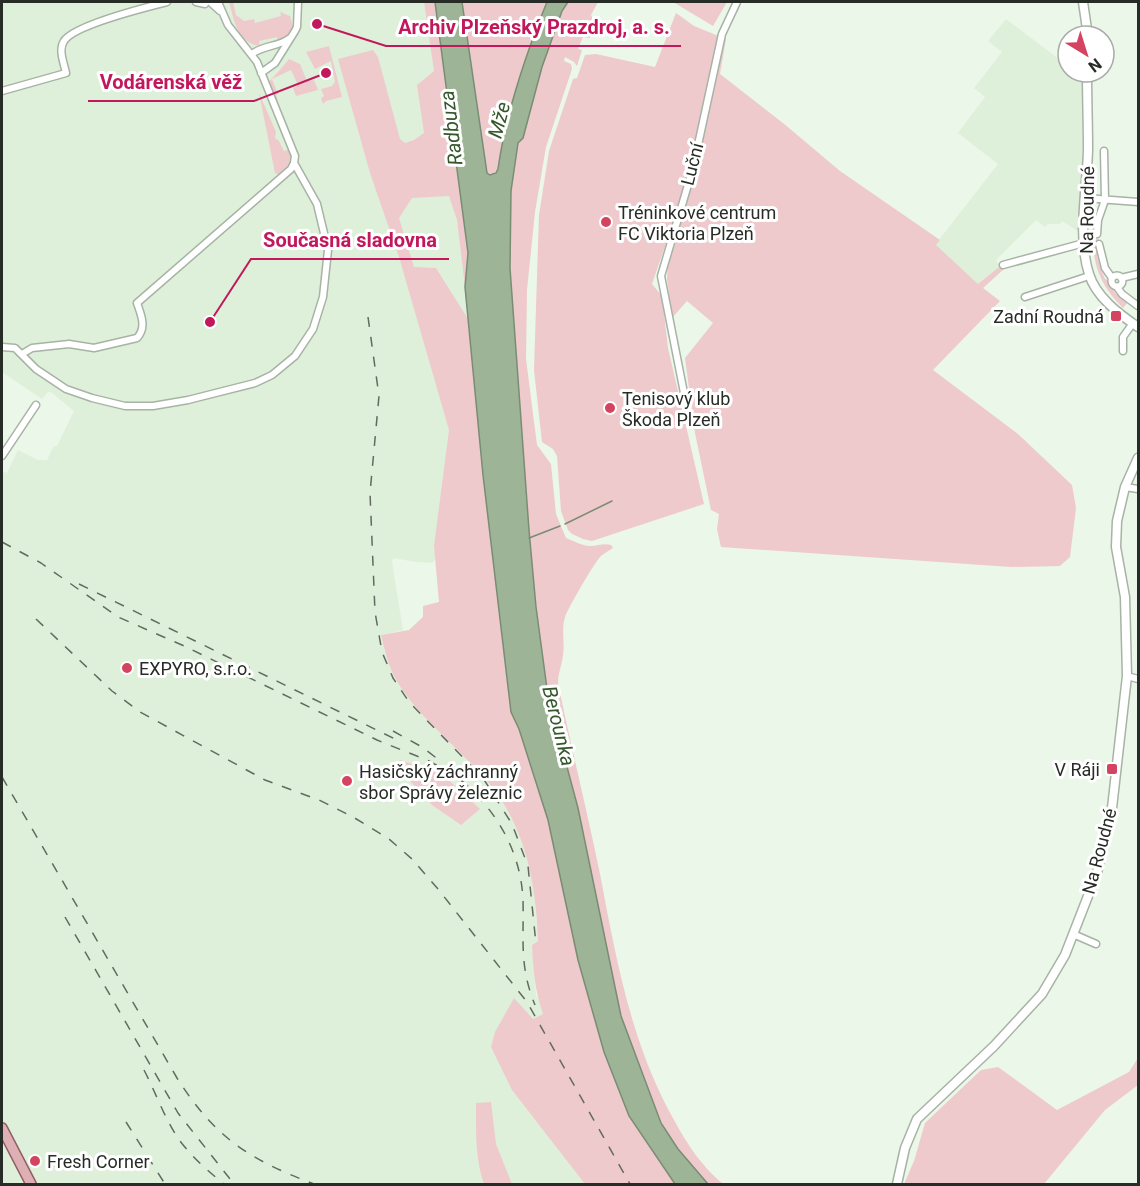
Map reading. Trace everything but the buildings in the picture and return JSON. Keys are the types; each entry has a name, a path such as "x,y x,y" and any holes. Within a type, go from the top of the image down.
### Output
{"main road":[{"path":"2,1128 31,1185"}],"street":[{"path":"2,91 66,73 61,50 67,37 117,14 167,2"},
{"path":"22,354 32,348 69,344 94,348 137,338 141,334 144,322 137,303 291,169 294,163 295,156 252,54 216,6 196,2"},
{"path":"218,2 224,16"},
{"path":"261,73 275,63 297,27 298,2"},
{"name":"Luční","path":"685,399 661,276 693,168 722,34 737,2"},
{"path":"1083,2 1086,24"},
{"path":"252,54 259,49 280,44 292,35"},
{"name":"Na Roudné","path":"1088,84 1084,243 1089,276 1101,296 1121,315 1136,325"},
{"path":"1097,234 1098,220 1105,200 1104,151"},
{"path":"2,347 15,348 36,369 66,389 125,406 153,406 188,400 255,383 272,375 295,356 313,329 323,297 328,250 317,204 294,163"},
{"path":"1085,198 1138,202"},
{"path":"1003,265 1084,243"},
{"name":"Na Roudné","path":"1099,244 1105,268 1112,278 1112,283 1138,306"},
{"path":"1112,278 1138,274"},
{"path":"1025,297 1089,276"},
{"path":"1117,287 1122,282 1121,278"},
{"path":"1123,351 1123,337 1136,325"},
{"path":"2,456 36,405"},
{"name":"Na Roudné","path":"897,1185 904,1148 917,1119 994,1046 1042,994 1065,955 1097,873 1112,808 1126,676 1125,597 1116,547 1117,520 1125,487 1138,458"},
{"path":"1125,487 1138,489"},
{"path":"1126,676 1138,679"},
{"path":"1073,934 1096,944"}],"shaded area":[{"path":"2,2 424,2 463,260 478,427 444,551 432,563 393,558 403,630 381,635 394,675 490,784 505,805 518,830 529,862 534,889 538,941 532,945 536,995 645,1184 2,1184 2,471 7,473 18,450 38,460 47,460 54,446 57,446 74,411 51,392 48,392 42,399 2,372"},
{"path":"229,2 233,2 236,15 244,21 254,19 255,23 281,16 280,12 290,16 293,27 284,39 278,42 277,37 259,41 260,46 252,44 241,36"},
{"path":"424,2 435,2 468,253 465,287 457,220 449,196 412,198 399,218 414,267 436,268 468,319 483,475 511,712 519,729 548,820 578,960 604,1052 629,1116 675,1184 585,1184 512,1090 491,1047 495,1032 514,998 533,1019 543,1014 534,971 532,945 538,941 537,920 527,858 502,800 477,770 412,703 402,689 391,669 381,635 409,630 423,617 423,606 439,602 434,546 449,430 399,257 370,173 338,59 373,50 378,57 400,139 405,143 414,140 424,133 417,85 434,71"},
{"path":"435,2 462,2 487,173 490,175 496,173 498,169 517,84 547,2 568,2 562,11 542,67 523,138 518,143 511,191 510,268 536,607 548,696 578,808 621,1016 661,1123 678,1149 708,1184 675,1184 629,1116 604,1052 578,960 548,820 519,729 511,712 483,475 465,287 468,253"},
{"path":"462,2 547,2 517,84 498,169 494,175 487,173"},
{"path":"568,2 598,2 591,15 595,30 589,38 583,37 578,49 582,50 577,66 565,57 564,61 571,64 572,69 546,147 535,212 527,290 526,359 537,445 551,464 556,514 566,538 584,545 608,544 613,548 598,560 565,617 558,683 619,969 636,1031 659,1091 679,1129 702,1163 723,1184 708,1184 678,1149 661,1123 621,1016 578,808 548,696 536,607 510,268 511,191 518,143 523,138 542,67 562,10"},
{"path":"673,2 727,2 713,26"},
{"path":"676,13 694,26 726,39 720,74 840,171 940,240 936,245 978,284 999,267 1003,270 983,288 1000,301 933,370 1018,434 1072,485 1076,508 1070,557 1060,566 1011,567 721,547 717,529 719,514 711,510 695,433 685,358 713,323 687,301 672,318 667,279 668,261 680,233 671,229 652,284 662,296 668,348 704,504 592,541 572,534 568,530 561,511 557,456 553,449 542,442 534,370 539,215 549,151 573,79 577,78 585,55 596,54 655,67"},
{"path":"1006,19 1056,57 1056,84 1082,84 1082,202 1078,231 1062,221 1060,224 1048,224 1045,227 1036,220 996,260 999,267 979,285 935,245 998,164 958,133 985,97 974,88 1002,52 988,41"},
{"path":"329,46 342,97 323,104 321,98 324,96 321,89 332,86 335,82 331,61 315,69 306,52"},
{"path":"289,59 300,64 307,81 314,80 318,90 296,96 293,88 298,85 291,70 272,79 278,100 275,99 269,82"},
{"path":"259,93 276,132 275,138 284,151 288,150 291,158 285,170 279,175 275,173"},
{"path":"1092,229 1099,240 1095,246 1105,279 1108,280 1115,293 1128,302 1123,308 1108,290 1098,272"},
{"path":"400,760 441,773 480,809 461,825 432,805 396,766"},
{"path":"1138,1058 1138,1085 1105,1110 1044,1184 904,1184 914,1161 925,1123 981,1070 998,1067 1057,1110 1129,1072"},
{"path":"491,1102 496,1144 512,1184 484,1184 481,1174 477,1144 476,1103"}],"waterway":[{"path":"565,524 612,501"},
{"path":"529,538 560,526"}],"railway":[{"path":"368,317 379,396 370,493 375,612 382,652 393,678 409,702 483,778 512,824 528,866 536,944"},
{"path":"2,542 41,563 118,617 451,773"},
{"path":"79,584 399,741"},
{"path":"36,619 112,691 140,712 265,780 319,800 353,817 389,839 412,859 527,1002 630,1184"},
{"path":"393,731 422,747 439,760"},
{"path":"445,769 467,785"},
{"path":"2,777 191,1099 220,1132 253,1156 314,1184"},
{"path":"461,780 486,805 496,819 518,865 523,900 524,965 535,1005"},
{"path":"65,917 178,1113 234,1184"},
{"path":"144,1070 180,1141 224,1184"},
{"path":"126,1122 165,1184"}],"place":[{"name":"Archiv Plzeňský Prazdroj, a. s.","path":"317,24"},
{"name":"Vodárenská věž","path":"326,73"},
{"name":"Tréninkové centrum FC Viktoria Plzeň","path":"606,222"},
{"name":"Zadní Roudná","path":"1116,316"},
{"name":"Současná sladovna","path":"210,322"},
{"name":"Tenisový klub Škoda Plzeň","path":"610,408"},
{"name":"EXPYRO, s.r.o.","path":"127,668"},
{"name":"V Ráji","path":"1112,769"},
{"name":"Hasičský záchranný sbor Správy železnic","path":"347,781"},
{"name":"Fresh Corner","path":"35,1161"}],"water label":[{"name":"Mže","path":"499,120"},
{"name":"Radbuza","path":"451,128"},
{"name":"Berounka","path":"559,726"}]}
